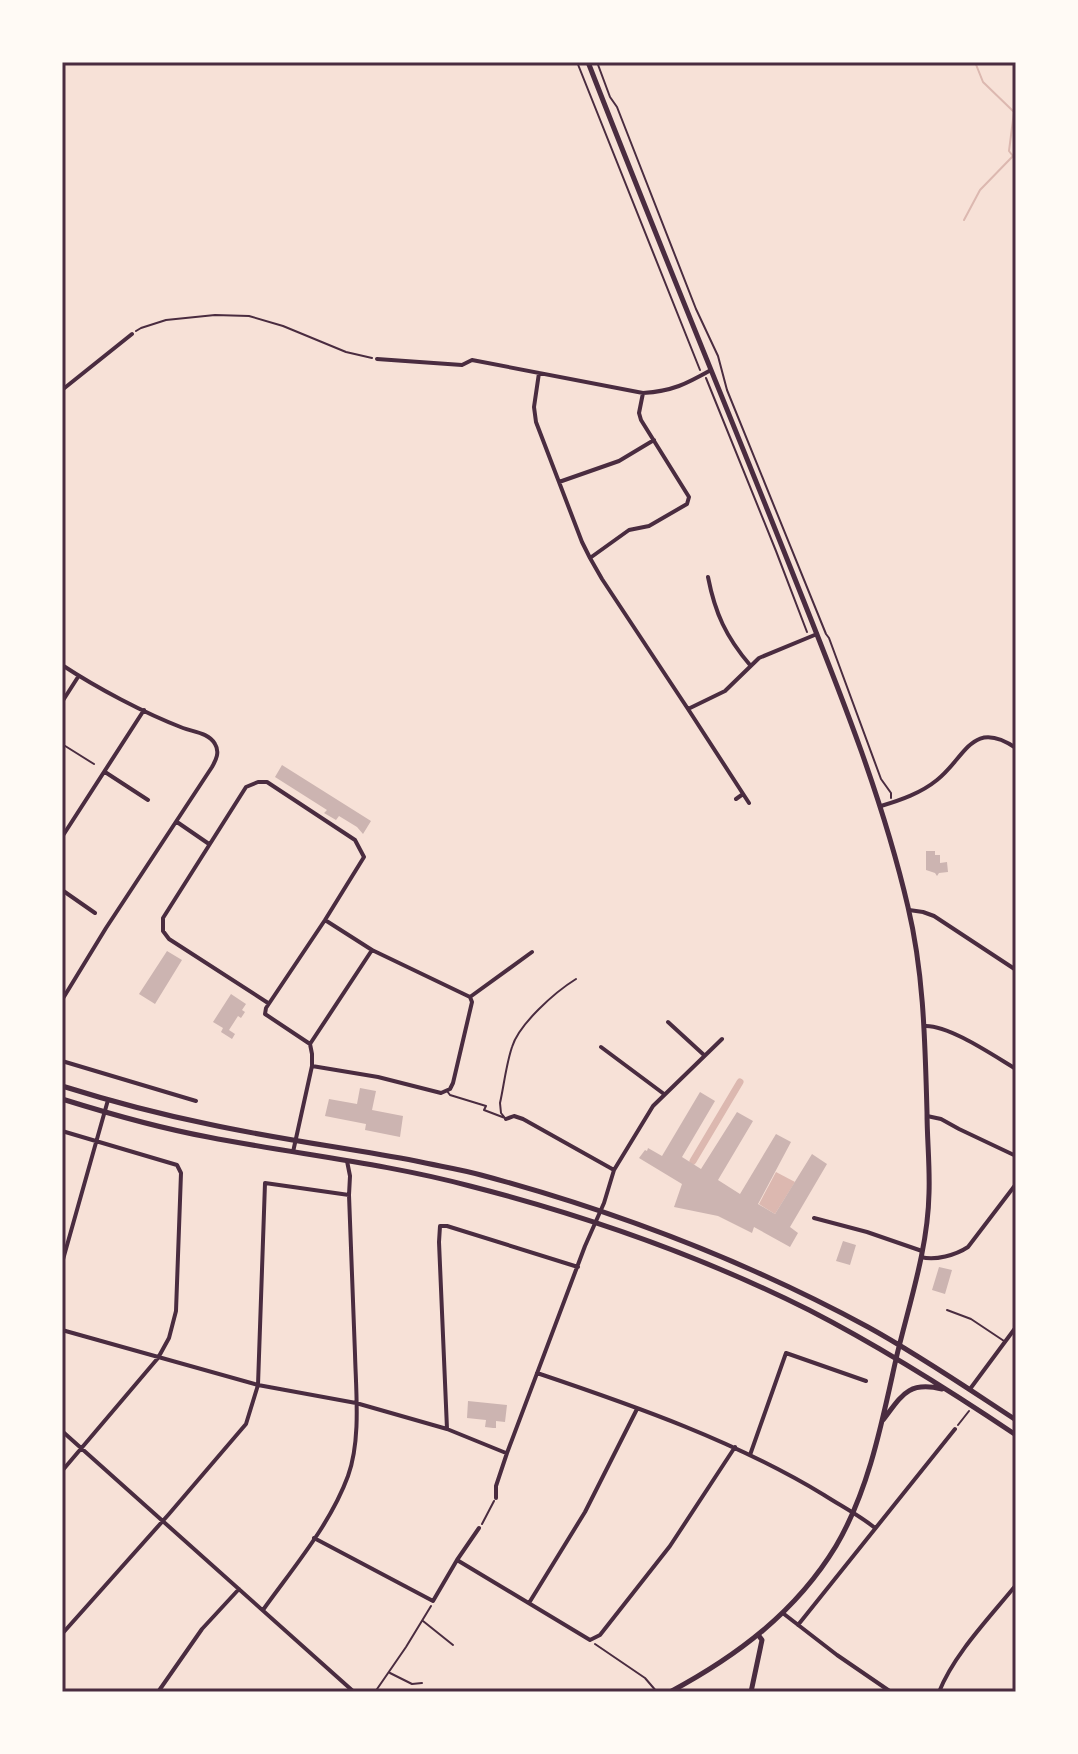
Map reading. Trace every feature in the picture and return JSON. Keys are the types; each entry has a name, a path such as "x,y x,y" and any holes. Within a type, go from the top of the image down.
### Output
{"main road":[{"path":"588,62 817,634 881,806 909,910 925,1026 929,1195 922,1254 883,1420 853,1512 836,1545 784,1614 759,1636 670,1692"},
{"path":"62,1086 208,1124 479,1174 601,1211 679,1239 824,1304 899,1345 1016,1420"},
{"path":"62,1099 206,1137 467,1185 596,1222 675,1250 808,1310 896,1358 1016,1435"},
{"path":"883,1420 908,1390 926,1386 948,1390"},
{"path":"751,1692 762,1640 759,1636"}],"street":[{"path":"62,390 132,334"},
{"path":"377,359 462,365 472,360 643,393 666,392 711,370"},
{"path":"539,373 534,407 536,422 582,542 602,579 749,803"},
{"path":"590,558 629,530 649,526 687,504 689,497 641,420 639,413 643,393"},
{"path":"559,482 619,461 654,440"},
{"path":"708,577 721,624 750,665"},
{"path":"688,709 725,691 759,658 817,634"},
{"path":"62,665 144,710 204,735 214,741 218,749 217,758 62,1000"},
{"path":"62,702 79,676"},
{"path":"62,837 144,710"},
{"path":"881,806 927,787 978,739 997,737 1016,748"},
{"path":"105,772 148,800"},
{"path":"268,1003 169,939 163,931 163,918 209,844 246,787 258,782 267,782 355,840 364,857 268,1003 265,1014 310,1044"},
{"path":"736,799 743,794"},
{"path":"177,822 209,844"},
{"path":"62,890 95,913"},
{"path":"909,910 934,916 1016,970"},
{"path":"312,1066 378,1077 441,1093 447,1091 453,1083 472,1002 470,997 372,950 325,920"},
{"path":"293,1152 312,1066 310,1044 372,950"},
{"path":"470,997 532,952"},
{"path":"668,1022 704,1055"},
{"path":"925,1026 934,1026 956,1035 1016,1069"},
{"path":"496,1498 496,1486 507,1453 614,1170 653,1106 722,1039"},
{"path":"601,1047 664,1094"},
{"path":"62,1061 196,1101"},
{"path":"62,1263 108,1100"},
{"path":"506,1119 514,1116 523,1119 614,1170"},
{"path":"927,1116 941,1119 1016,1156"},
{"path":"62,1131 177,1165 181,1173 176,1311 169,1338 158,1358 62,1471"},
{"path":"263,1610 332,1510 351,1468 354,1453 356,1403 350,1176 347,1161"},
{"path":"62,1634 246,1424 258,1385 265,1183 349,1195"},
{"path":"814,1218 867,1232 930,1259 968,1247 1016,1184"},
{"path":"447,1429 440,1226 578,1267"},
{"path":"970,1390 1016,1327"},
{"path":"62,1330 258,1385 356,1403 447,1429 507,1453"},
{"path":"750,1455 786,1353 866,1381"},
{"path":"537,1373 735,1447 784,1471 875,1528"},
{"path":"529,1603 585,1512 637,1409"},
{"path":"798,1625 955,1429"},
{"path":"62,1431 354,1692"},
{"path":"457,1560 590,1640 600,1635 670,1546 735,1447"},
{"path":"314,1538 433,1601 479,1528"},
{"path":"939,1692 959,1657 1016,1585"},
{"path":"158,1692 202,1629 239,1589"},
{"path":"784,1614 891,1692"},
{"path":"871,1692 876,1683"}],"lane":[{"path":"62,744 94,764"},
{"path":"506,1119 501,1113 500,1103 513,1044 535,1013 559,989 576,979"},
{"path":"447,1091 450,1095 486,1106 484,1110 506,1119"},
{"path":"947,1310 971,1319 1005,1342"}],"path":[{"path":"577,62 699,369"},
{"path":"597,62 696,309 718,356 727,390 829,638 881,779 891,793 891,803"},
{"path":"132,334 166,320 215,315 249,316 283,326 346,352 377,359"},
{"path":"711,391 809,637"},
{"path":"955,1429 973,1407"},
{"path":"479,1528 496,1498"},
{"path":"375,1692 433,1601"},
{"path":"422,1620 453,1645"},
{"path":"590,1640 645,1678 657,1692"},
{"path":"389,1672 412,1684 422,1683"}],"shaded area":[{"path":"776,1172 795,1182 775,1214 759,1204"}],"building":[{"path":"282,765 371,821 363,834 339,816 336,820 324,813 327,810 275,777"},
{"path":"926,851 935,851 935,855 940,855 940,863 947,862 948,872 937,876 926,870"},
{"path":"167,951 182,960 155,1004 139,994"},
{"path":"231,994 246,1004 242,1010 245,1012 241,1018 238,1016 229,1030 235,1034 232,1039 213,1022"},
{"path":"360,1088 376,1091 372,1110 403,1116 400,1137 365,1130 366,1124 325,1116 329,1099 357,1104"},
{"path":"700,1092 715,1101 682,1157 701,1169 737,1112 753,1121 718,1180 740,1194 776,1134 791,1142 758,1204 775,1214 812,1154 827,1164 790,1227 798,1233 790,1247 754,1227 752,1233 718,1216 674,1207 682,1184 639,1158 648,1148 662,1156"},
{"path":"843,1241 856,1245 850,1265 836,1261"},
{"path":"939,1267 952,1270 945,1294 932,1290"},
{"path":"468,1401 507,1405 505,1422 496,1421 496,1428 493,1428 485,1427 486,1420 467,1418"}],"waterway":[{"path":"975,62 983,82 1014,112 1009,151 1016,160"},
{"path":"964,220 980,190 1013,156"},
{"path":"693,1161 740,1082"}]}
